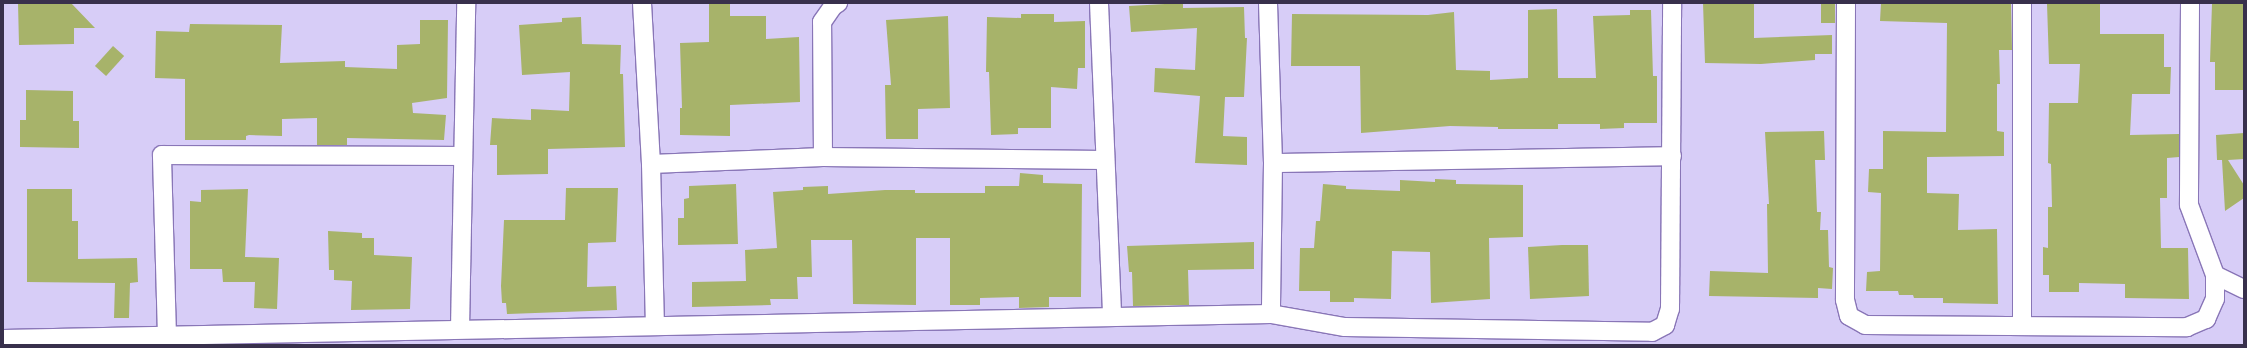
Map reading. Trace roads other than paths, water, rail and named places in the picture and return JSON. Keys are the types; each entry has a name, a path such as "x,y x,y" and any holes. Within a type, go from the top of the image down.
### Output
{"street":[{"path":"460,329 466,3"},
{"path":"642,3 651,164 655,326"},
{"path":"824,157 822,22 833,6 838,3"},
{"path":"1099,3 1104,160 1112,317"},
{"path":"1268,3 1273,163 1271,314"},
{"path":"3,339 1271,314 1345,327 1652,332 1665,324 1670,309 1672,3"},
{"path":"1846,3 1845,300 1849,316 1865,325 2187,327 2206,319 2215,299 2215,275 2189,205 2190,3"},
{"path":"2022,3 2022,326"},
{"path":"167,336 162,155 463,156"},
{"path":"1273,163 1672,156"},
{"path":"651,164 824,157 1104,160"},
{"path":"2215,275 2244,289"}]}
